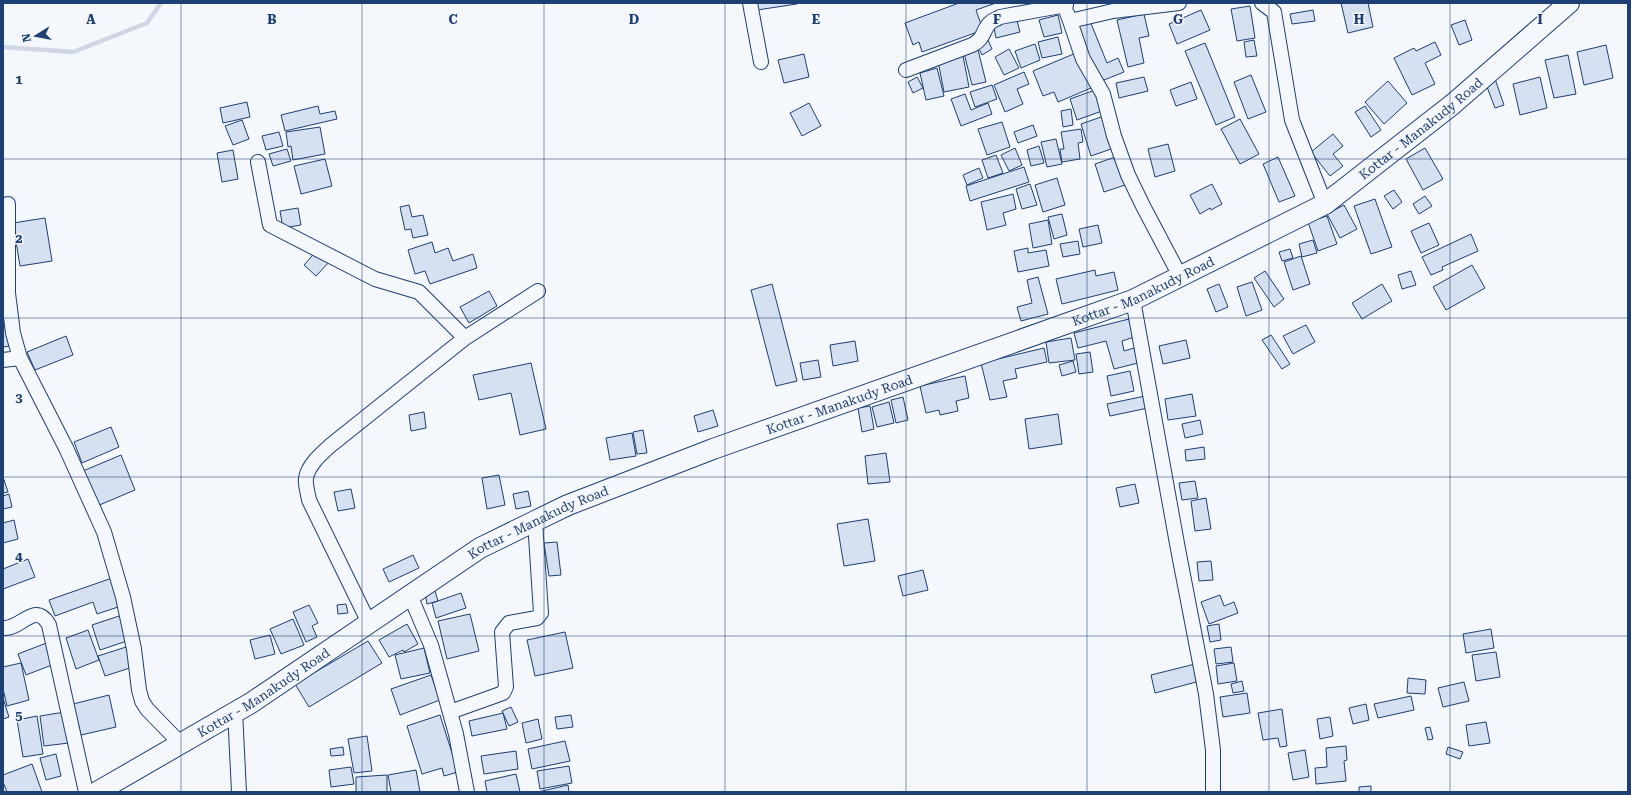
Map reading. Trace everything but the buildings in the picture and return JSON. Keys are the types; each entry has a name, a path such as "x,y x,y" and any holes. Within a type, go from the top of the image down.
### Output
{"main road":[{"name":"Kottar - Manakudy Road","path":"97,792 250,703 480,548 568,505 714,449 1133,300 1325,204 1453,104 1569,3"}],"street":[{"path":"750,3 761,62"},
{"path":"1070,21 1113,11 1179,3"},
{"path":"1262,3 1274,12 1292,120 1325,204"},
{"path":"906,70 972,46 979,42 991,22 1000,17 1066,4 1083,59 1103,94 1114,136 1128,175 1180,276"},
{"path":"258,162 270,225 375,279 419,292 465,338"},
{"path":"8,204 8,293 13,333 20,358 66,448 104,532 123,597 134,649 139,690 142,701 147,709 180,743"},
{"path":"369,623 309,500 306,478 308,472 318,457 331,445 465,338 538,291"},
{"path":"1133,300 1206,694 1213,750 1213,792"},
{"path":"3,360 20,358"},
{"path":"450,712 503,693 506,687 502,632 505,626 509,623 537,618 541,613 535,521"},
{"path":"410,595 431,645 456,734 467,792"},
{"path":"3,628 10,627 37,615 45,618 50,625 86,792"},
{"path":"235,711 239,792"}],"waterway":[{"path":"3,47 73,52 147,23 161,3"}]}
